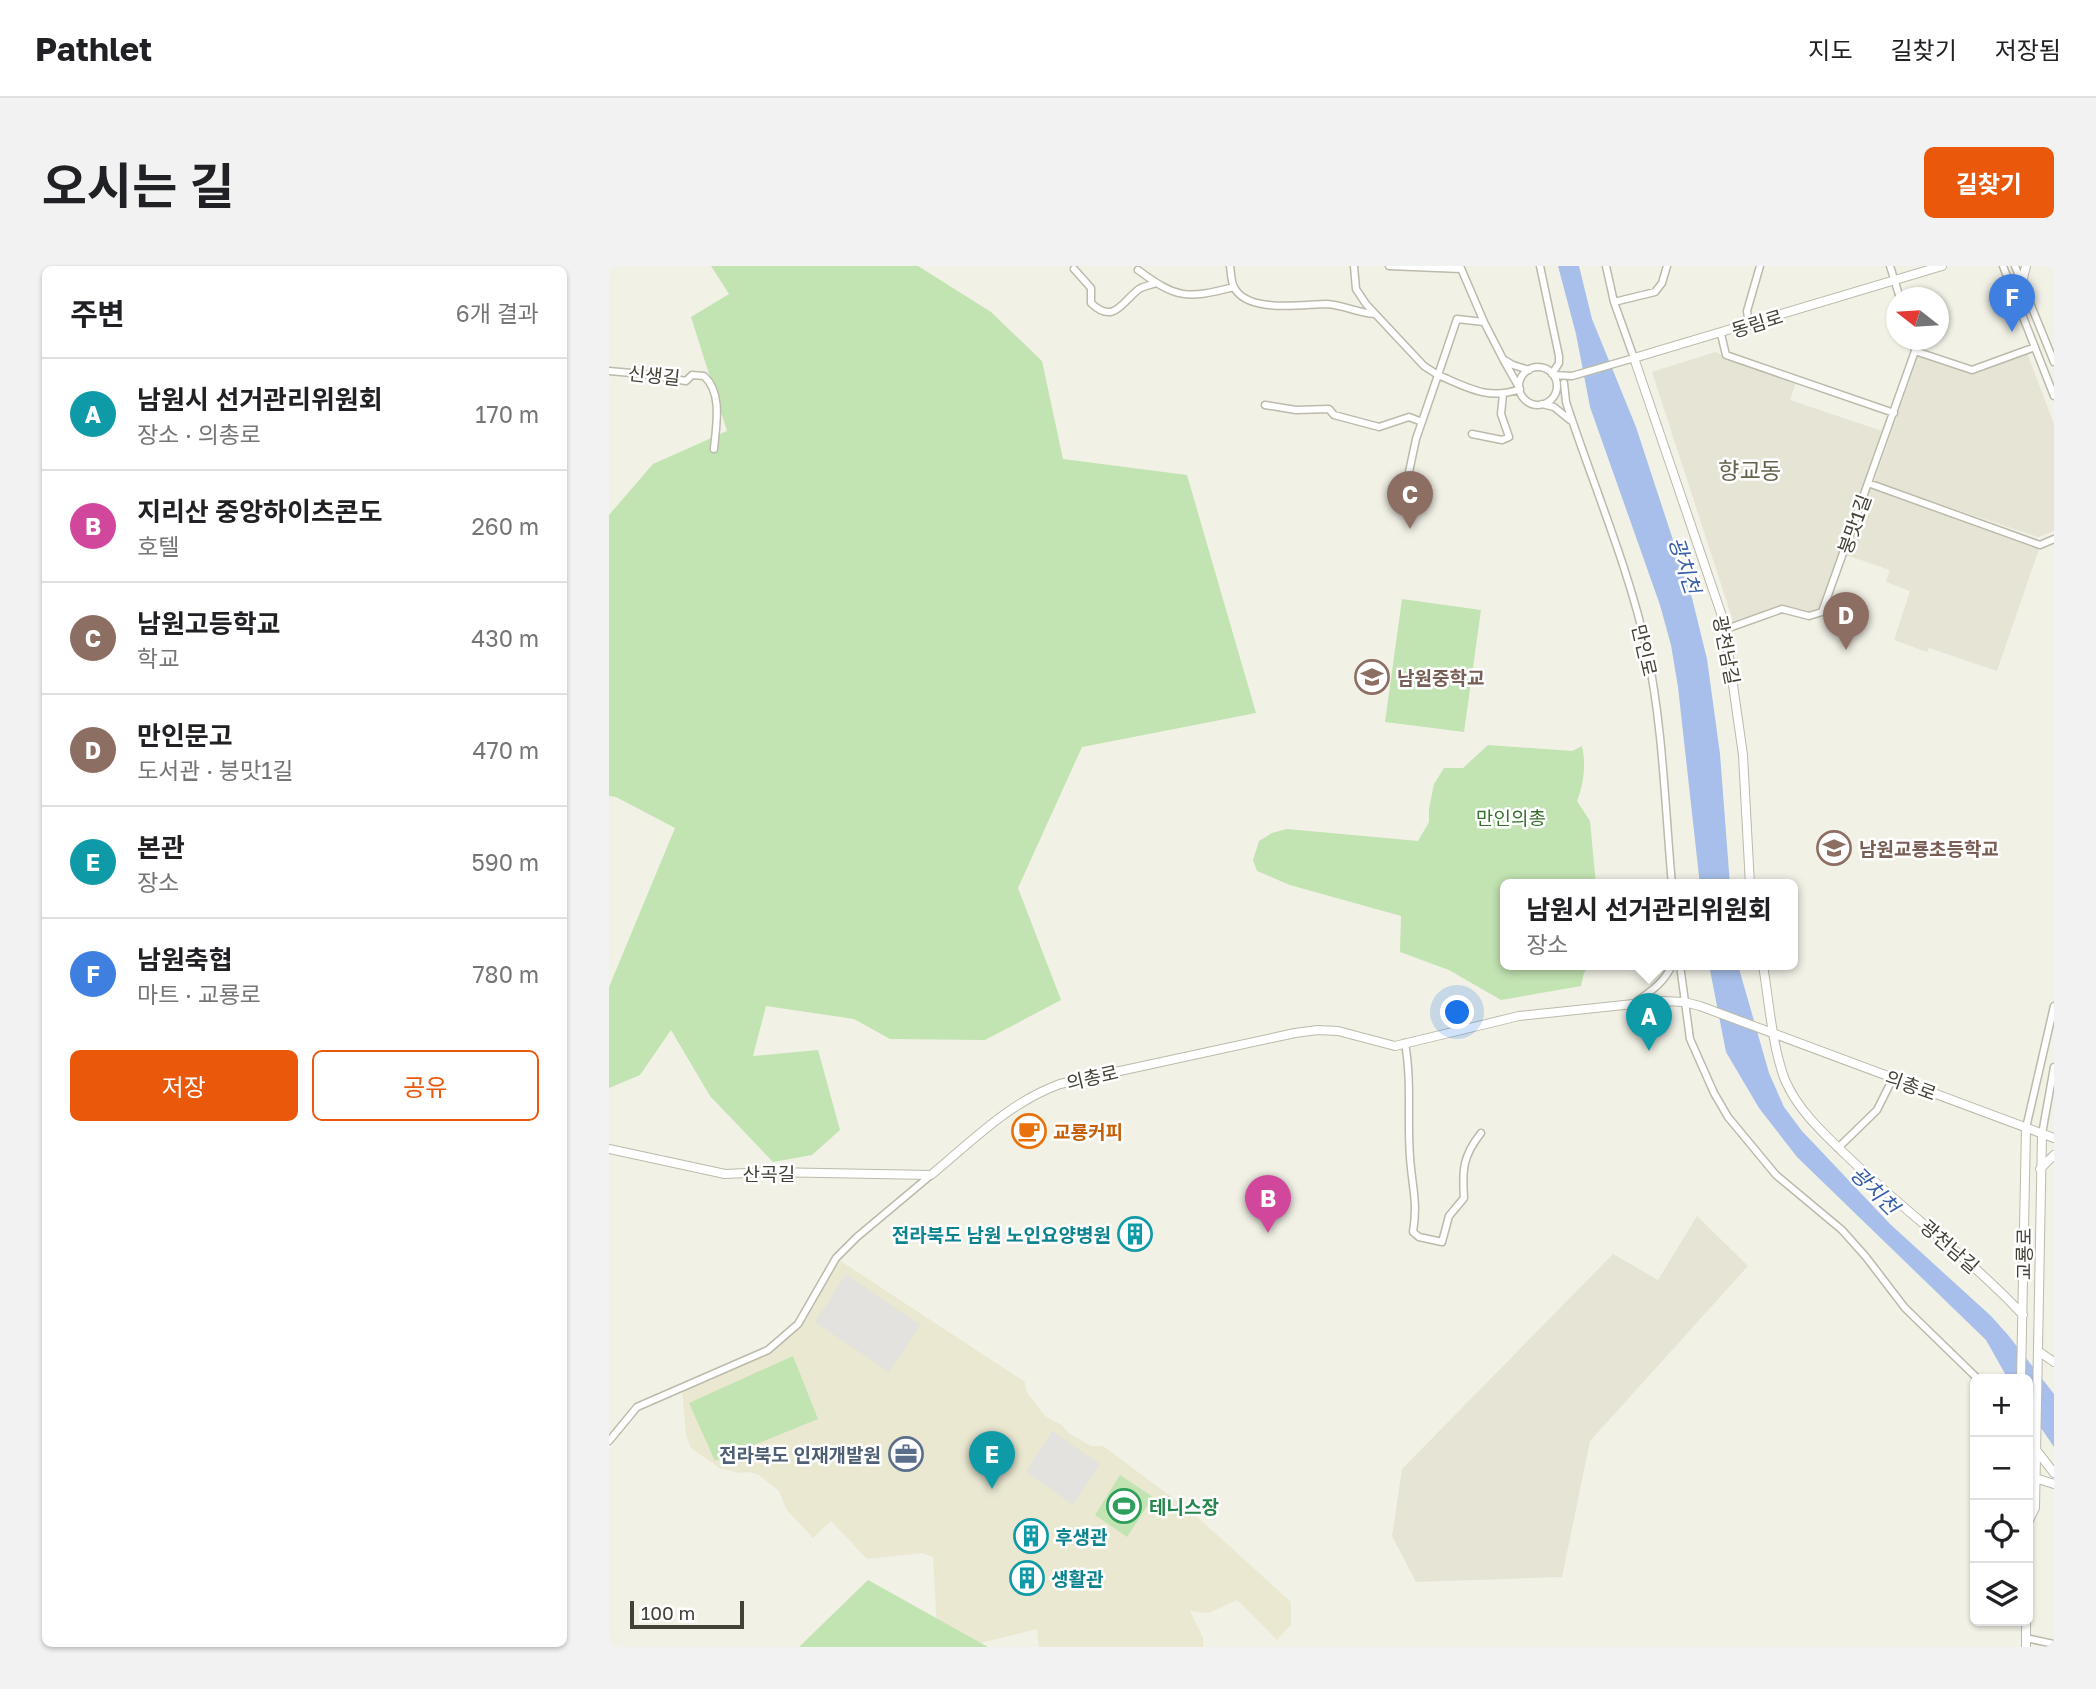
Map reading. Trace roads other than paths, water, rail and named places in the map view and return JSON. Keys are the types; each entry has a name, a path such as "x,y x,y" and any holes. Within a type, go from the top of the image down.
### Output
{"street":[{"path":"1230,266 1234,287 1244,298 1261,304 1331,304 1361,313 1375,314"},
{"path":"1354,266 1356,289 1375,314 1424,366 1478,392 1503,394 1520,389"},
{"path":"1389,266 1461,268 1484,322 1527,401 1555,407 1573,424"},
{"path":"1540,266 1559,351 1551,373 1556,389 1565,399"},
{"name":"광천남길","path":"1606,266 1613,302 1631,359 1726,629 1743,755 1750,879"},
{"path":"1613,302 1655,292 1662,283 1667,266"},
{"path":"1749,325 1747,311 1760,266"},
{"path":"1890,266 1897,287"},
{"name":"동림로","path":"1572,376 1721,334 1942,266"},
{"path":"2003,266 2054,396"},
{"path":"2015,266 2054,362"},
{"path":"2022,282 2026,266"},
{"path":"1074,269 1091,288 1091,303 1099,310 1119,310 1141,288 1156,283"},
{"path":"1138,270 1176,294 1192,296 1234,287"},
{"path":"1409,472 1422,422 1457,319 1484,322"},
{"path":"1721,334 1726,355 1894,413"},
{"path":"1915,352 1972,370 2035,348"},
{"name":"붕맛1길","path":"1726,629 1782,609 1809,617 1822,611 1915,352"},
{"path":"1503,359 1529,369 1539,367 1551,373 1572,376"},
{"path":"1520,389 1520,381 1529,369"},
{"name":"신생길","path":"609,371 678,381 686,381 692,375 704,376 710,381 716,401 715,449"},
{"path":"1542,404 1549,401 1556,389 1572,376"},
{"path":"1564,383 1565,399"},
{"path":"1472,433 1502,440 1509,437 1501,414 1503,394"},
{"name":"만인로","path":"1565,399 1612,529 1646,649 1656,699 1671,879"},
{"path":"1265,405 1296,410 1329,410 1334,415 1379,427 1409,417 1422,422"},
{"path":"1868,483 2040,545 2054,538"},
{"path":"1636,1002 1660,985 1670,970"},
{"path":"1680,970 1690,1039 1714,1093 1744,1139 1776,1175 1843,1230 1905,1308 1973,1374"},
{"name":"광천남길","path":"1764,970 1771,1033 1783,1071 1792,1092 1815,1126 1882,1188 1973,1265 2023,1315"},
{"name":"의총로","path":"609,1441 637,1406 768,1350 784,1338 798,1324 836,1258 857,1237 1016,1105 1038,1091 1278,1035 1314,1030 1338,1031 1395,1046 1519,1016 1636,1002 1684,1002 2054,1138"},
{"path":"2026,1128 2054,1006"},
{"path":"1405,1044 1410,1073 1410,1157 1417,1203 1413,1233 1419,1237 1442,1242 1449,1216 1464,1198 1463,1173 1468,1149 1481,1133"},
{"path":"2042,1134 2054,1067"},
{"path":"1838,1148 1877,1110 1893,1079"},
{"name":"교룡로","path":"2021,1374 2026,1128"},
{"name":"교룡로","path":"2033,1512 2042,1134"},
{"name":"산곡길","path":"609,1149 725,1174 768,1172 931,1175"},
{"path":"2040,1169 2054,1155"},
{"path":"2038,1351 2054,1362"},
{"path":"2036,1451 2054,1473"},
{"path":"2035,1478 2054,1483"},
{"path":"2026,1643 2054,1644"}],"water":[{"path":"1558,266 1579,266 1592,319 1636,427 1692,598 1707,659 1720,754 1730,879 1699,879 1671,645 1660,605 1590,407 1576,334"},
{"path":"1710,970 1739,970 1769,1073 1784,1107 1802,1131 1890,1224 1991,1316 2054,1394 2054,1447 2033,1416 2033,1374 2005,1374 1986,1340 1797,1157 1759,1108 1726,1052"}],"place":[{"name":"남원축협","path":"2012,332"},
{"name":"남원고등학교","path":"1410,529"},
{"name":"만인문고","path":"1846,650"},
{"name":"남원중학교","path":"1372,677"},
{"name":"남원교룡초등학교","path":"1834,848"},
{"name":"남원시 선거관리위원회","path":"1649,1051"},
{"name":"교룡커피","path":"1029,1131"},
{"name":"지리산 중앙하이츠콘도","path":"1268,1233"},
{"name":"전라북도 남원 노인요양병원","path":"1135,1234"},
{"name":"전라북도 인재개발원","path":"906,1454"},
{"name":"본관","path":"992,1489"},
{"name":"테니스장","path":"1124,1506"},
{"name":"후생관","path":"1031,1536"},
{"name":"생활관","path":"1027,1578"}],"district":[{"name":"향교동","path":"1750,470"}],"water label":[{"name":"광치천","path":"1685,565"},
{"name":"광치천","path":"1875,1190"}],"park label":[{"name":"만인의총","path":"1511,817"}]}
